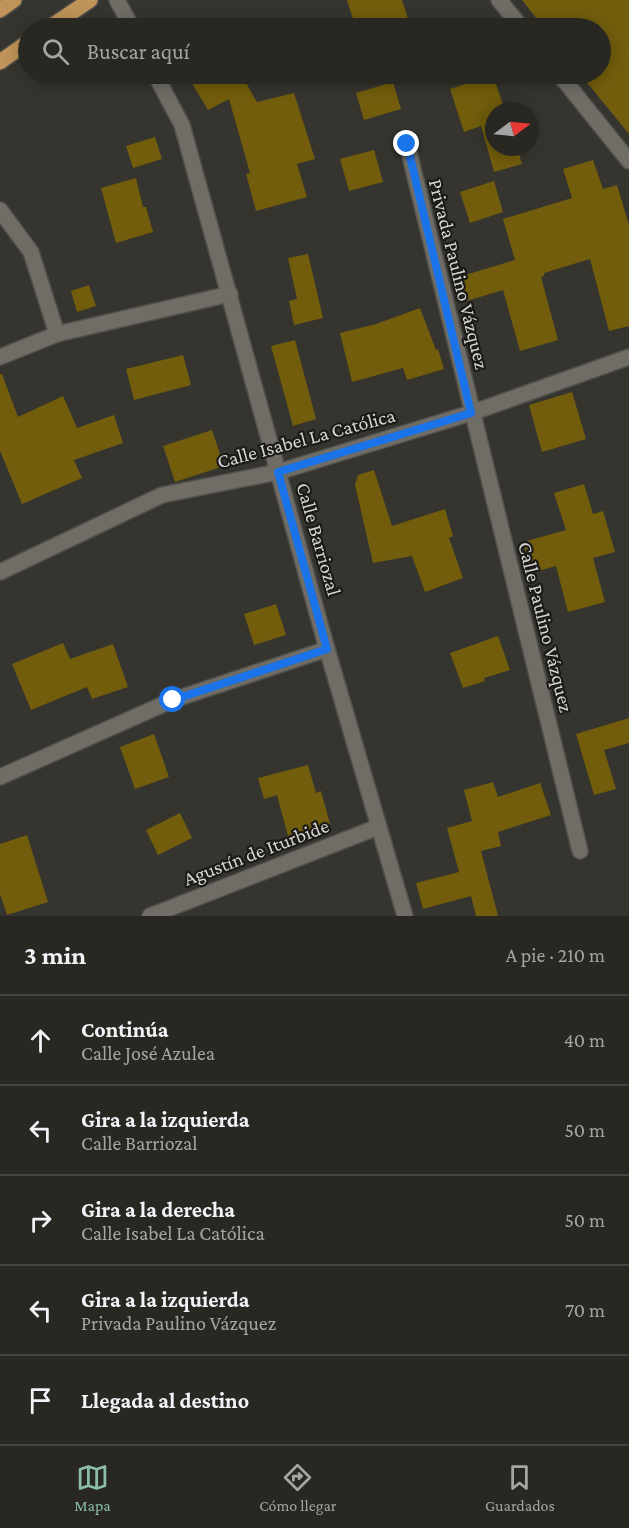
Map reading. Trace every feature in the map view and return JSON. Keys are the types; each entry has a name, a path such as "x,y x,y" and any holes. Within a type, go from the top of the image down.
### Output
{"main road":[{"path":"0,10 14,0"},
{"path":"64,18 90,0"},
{"path":"0,62 18,49"}],"street":[{"path":"117,0 127,18"},
{"path":"499,0 514,18"},
{"name":"Calle Barriozal","path":"160,84 182,125 327,649 405,916"},
{"path":"566,84 629,161"},
{"name":"Privada Paulino Vázquez","path":"407,144 471,413"},
{"path":"0,210 31,252 57,334"},
{"path":"0,357 57,334 230,294"},
{"name":"Calle Isabel La Católica","path":"0,572 162,495 278,472 471,413 629,357"},
{"name":"Calle Paulino Vázquez","path":"471,413 580,851"},
{"path":"0,777 173,700 327,649"},
{"name":"Agustín de Iturbide","path":"150,916 378,827"}],"building":[{"path":"347,0 402,0 408,18 353,18"},
{"path":"522,0 629,0 629,134 588,84 611,84 611,18 536,18"},
{"path":"192,84 247,84 257,102 294,93 315,159 297,164 307,197 256,211 246,174 250,173 229,99 208,110"},
{"path":"394,84 401,109 364,120 356,93"},
{"path":"465,84 496,84 502,102 485,102 485,140 481,126 464,132 450,89"},
{"path":"155,137 162,159 133,168 126,146"},
{"path":"374,150 383,182 349,191 340,159"},
{"path":"489,156 520,156 522,164 494,172"},
{"path":"593,160 603,189 617,185 629,225 629,326 609,331 590,259 544,273 541,277 558,340 520,351 503,290 460,303 452,279 515,260 503,219 572,198 563,169"},
{"path":"136,178 143,207 146,207 153,232 116,243 101,188"},
{"path":"494,181 503,212 470,223 460,192"},
{"path":"308,254 323,318 294,325 289,301 297,299 288,258"},
{"path":"89,285 96,306 77,312 71,291"},
{"path":"420,308 444,369 407,380 403,368 352,382 340,333 376,324"},
{"path":"295,340 316,419 293,426 271,346"},
{"path":"183,355 191,385 134,400 126,369"},
{"path":"0,374 2,374 18,417 63,396 77,428 114,415 123,443 74,460 82,478 22,504 0,451"},
{"path":"572,392 586,439 542,452 529,405"},
{"path":"212,430 224,466 175,482 163,446"},
{"path":"374,470 392,526 445,509 453,536 449,538 463,578 425,592 412,556 373,563 355,485 358,475"},
{"path":"584,484 593,514 603,511 615,552 593,558 605,602 568,612 556,566 531,573 523,542 566,530 554,493"},
{"path":"276,604 286,635 254,645 244,614"},
{"path":"498,636 510,670 484,678 485,681 463,688 450,653"},
{"path":"63,643 70,659 113,644 128,687 92,699 87,687 31,710 12,664"},
{"path":"629,718 629,743 604,750 616,789 594,795 576,734"},
{"path":"154,734 169,777 135,789 120,747"},
{"path":"308,765 316,793 321,791 330,824 288,836 277,795 264,799 258,778"},
{"path":"493,782 498,797 540,783 551,815 498,832 501,846 481,851 498,916 476,916 471,896 423,909 416,883 459,872 447,828 472,821 464,790"},
{"path":"180,813 192,838 158,855 146,830"},
{"path":"27,835 48,902 7,915 0,894 0,844"}],"route":[{"path":"173,700 327,649 278,472 471,413 407,144"}]}
